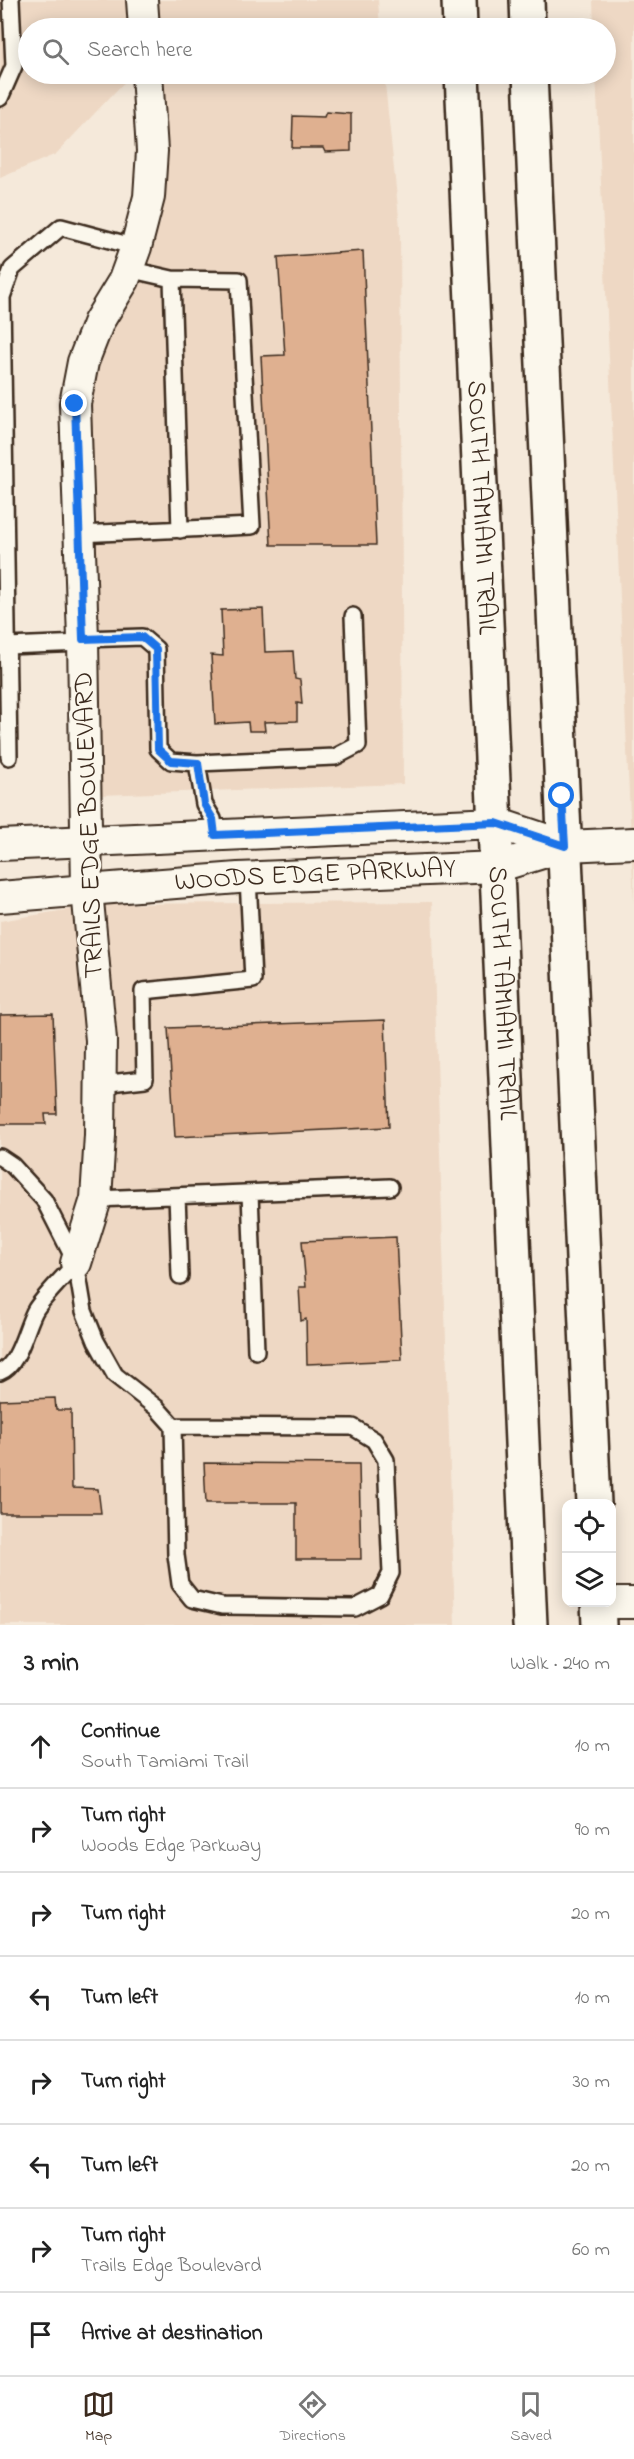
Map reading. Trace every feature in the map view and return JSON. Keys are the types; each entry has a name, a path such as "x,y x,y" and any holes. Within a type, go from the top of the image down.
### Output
{"main road":[{"path":"459,0 460,18"},
{"path":"527,0 528,18"},
{"name":"SOUTH TAMIAMI TRAIL","path":"462,84 530,1625"},
{"path":"530,84 594,1499"},
{"path":"598,1607 599,1625"}],"street":[{"path":"142,0 143,18"},
{"name":"TRAILS EDGE BOULEVARD","path":"76,1263 96,1199 100,1135 101,1040 87,891 88,841 75,404 81,372 99,321 124,280 132,258 149,185 152,151 148,84"},
{"name":"WOODS EDGE PARKWAY","path":"0,844 496,823 565,846"},
{"path":"565,846 634,843"},
{"name":"WOODS EDGE PARKWAY","path":"0,897 248,878 497,867 565,846"},
{"path":"616,1603 634,1603"}],"lane":[{"path":"0,98 14,66 10,0"},
{"path":"9,757 2,297 12,269 61,227 132,258 172,279 239,280 252,526 79,534"},
{"path":"172,279 180,530"},
{"path":"7,646 142,637 156,649 158,749 171,761 198,763 335,757 358,745 353,616"},
{"path":"198,763 204,804 213,819 215,835"},
{"path":"101,1084 145,1079 143,991 253,980 248,878"},
{"path":"0,1157 12,1165 44,1200 76,1263 84,1311 96,1341 115,1375 157,1408 173,1426 176,1555 180,1584 192,1599 222,1606 355,1608 380,1595 391,1573 386,1460 374,1440 353,1427 173,1426"},
{"path":"96,1199 390,1188"},
{"path":"250,1193 256,1351"},
{"path":"177,1196 180,1276"},
{"path":"0,1372 5,1371 21,1347 36,1310 76,1263"}],"shaded area":[{"path":"0,0 378,0 379,18 18,18 18,84 122,84 56,154 0,178"},
{"path":"593,0 634,0 634,903 596,84 616,84 616,18 594,18"},
{"path":"153,84 385,84 400,227 403,784 100,795 76,406 106,308 161,222"},
{"path":"432,902 455,1625 0,1625 0,921 101,904"}],"building":[{"path":"326,112 351,114 351,151 325,152 323,148 292,148 293,116 324,117"},
{"path":"363,251 376,545 271,545 261,356 285,355 278,257"},
{"path":"263,609 265,652 293,651 295,679 300,680 302,704 297,703 297,721 264,722 265,731 249,731 248,722 215,724 211,655 223,656 221,610"},
{"path":"53,1014 57,1114 45,1114 46,1124 0,1124 0,1015"},
{"path":"385,1020 389,1127 175,1137 168,1028"},
{"path":"396,1237 402,1360 307,1364 306,1319 301,1321 299,1287 306,1287 302,1241"},
{"path":"55,1398 56,1410 71,1410 72,1488 98,1489 101,1513 0,1513 0,1400"},
{"path":"204,1463 359,1464 361,1559 296,1559 296,1503 206,1503"}],"route":[{"path":"75,404 83,639 142,637 156,649 158,749 171,761 198,763 204,804 213,819 215,835 496,823 565,846 562,796"}]}
